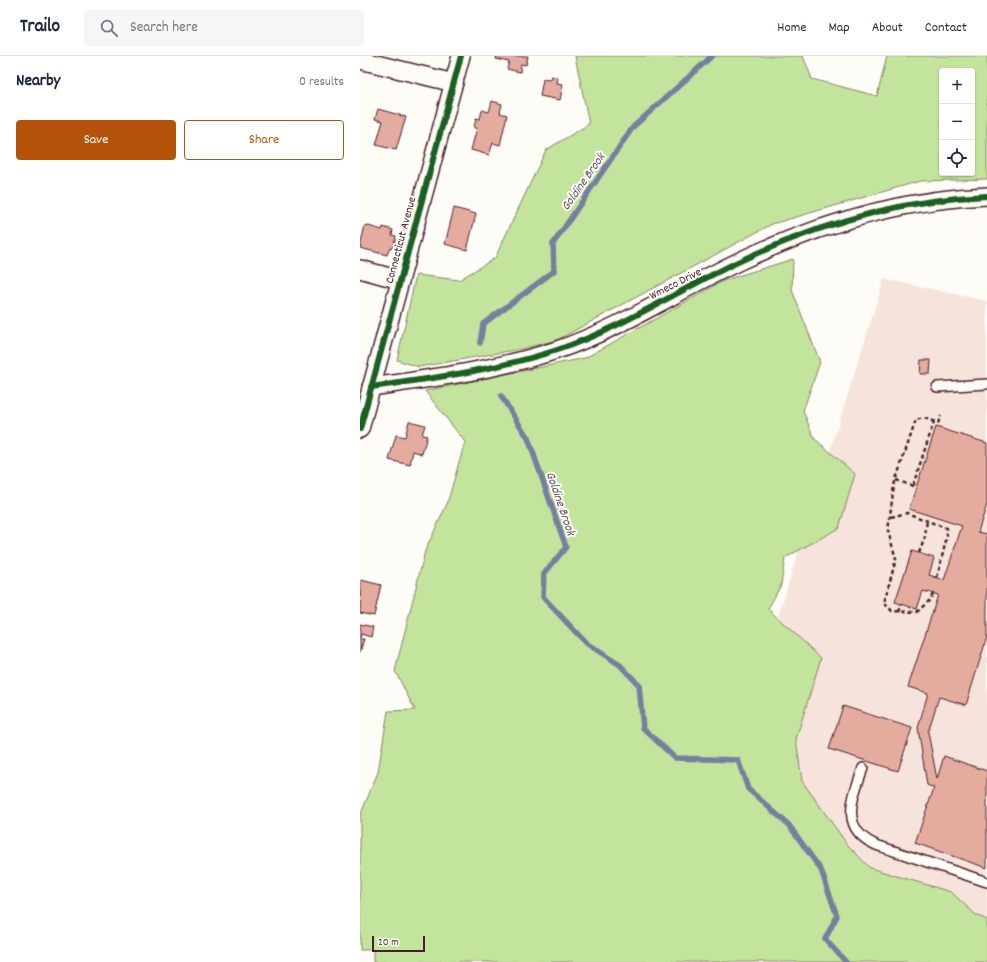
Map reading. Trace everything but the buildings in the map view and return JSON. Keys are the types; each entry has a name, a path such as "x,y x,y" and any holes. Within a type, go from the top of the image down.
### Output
{"street":[{"name":"Connecticut Avenue","path":"360,429 461,56"},
{"path":"360,60 454,83"},
{"name":"Wmeco Drive","path":"371,387 487,370 558,350 651,308 742,260 841,221 880,210 919,202 959,197 987,196"},
{"path":"360,269 400,280"}],"lane":[{"path":"937,388 987,384"},
{"path":"863,768 852,798 851,813 854,827 863,838 876,845 987,882"}],"path":[{"path":"933,594 930,600 917,612 899,612 889,609 885,606 884,601 896,559 889,536 896,480 916,421 922,418 938,423 940,416"},
{"path":"896,480 915,486 934,422"},
{"path":"891,517 907,513 943,526 947,530 937,578"},
{"path":"919,553 925,537 927,520"},
{"path":"899,612 902,604"}],"shaded area":[{"path":"884,279 987,301 987,961 700,865"}],"green space":[{"path":"575,56 803,56 812,79 877,96 887,56 987,56 987,179 920,181 772,224 557,340 521,349 419,367 397,360 416,275 459,280 495,258 546,150 589,124"},
{"path":"793,259 792,290 820,362 803,411 814,438 855,474 839,528 785,558 781,585 768,609 821,658 796,739 802,781 847,844 870,868 951,892 976,915 987,920 987,962 373,962 373,950 360,950 360,816 378,772 388,711 415,710 395,671 425,551 447,504 465,442 425,391 585,358 725,280"}],"waterway":[{"name":"Goldine Brook","path":"480,343 483,324 554,271 553,244 633,127 712,56"},
{"name":"Goldine Brook","path":"501,396 528,438 566,547 544,574 543,597 586,643 620,665 639,685 643,728 675,758 738,760 748,789 789,825 821,870 837,916 825,939 846,962"}],"cycle path":[{"path":"360,429 461,56"},
{"path":"371,387 441,377 488,368 557,350 605,331 719,271 801,235 892,208 923,202 987,196"}]}
